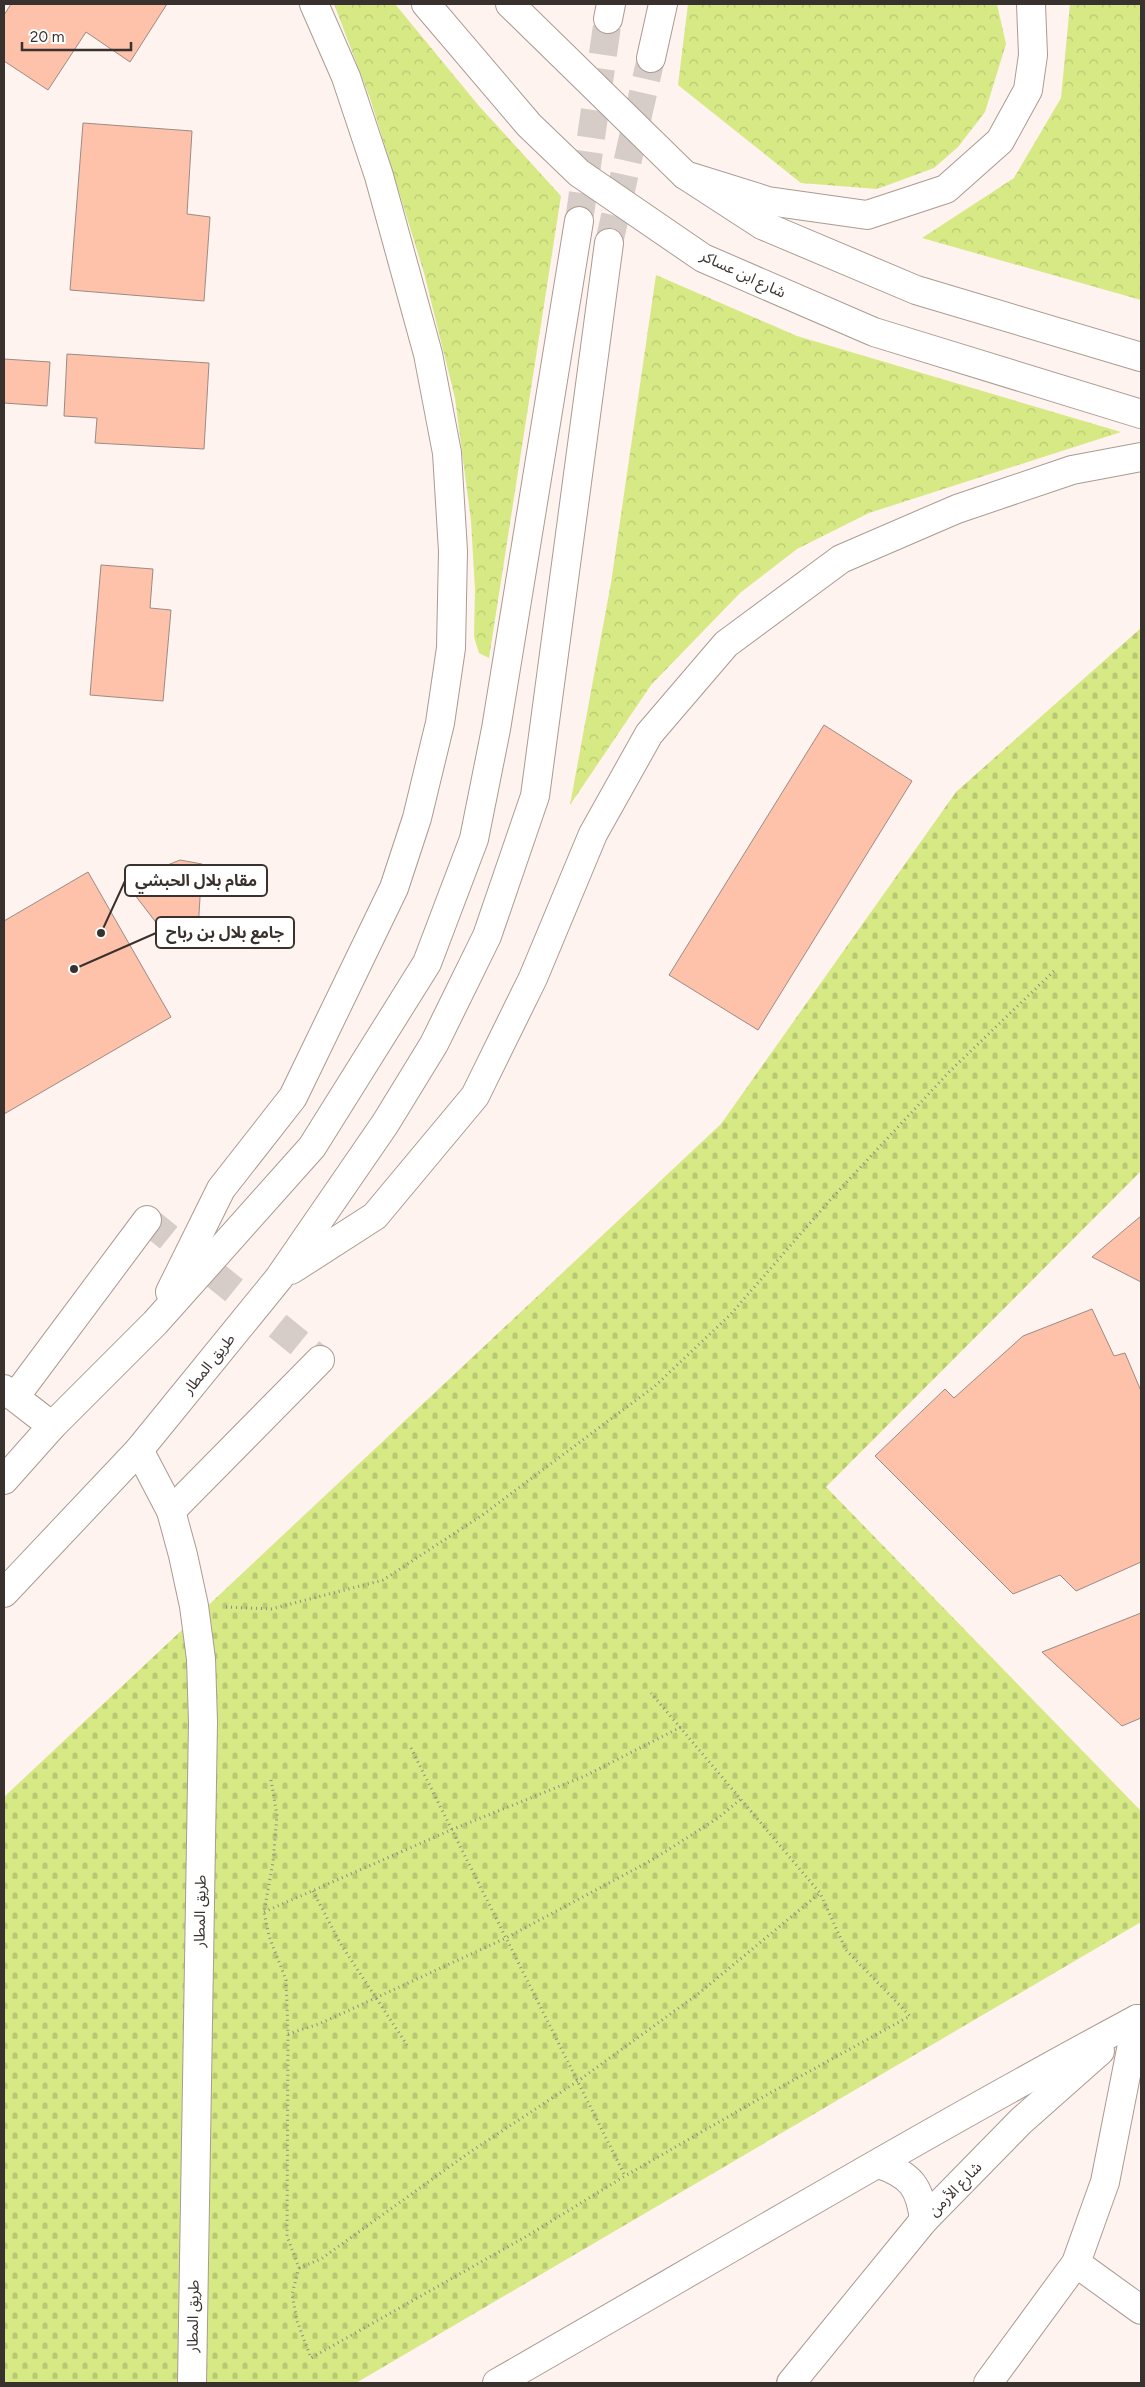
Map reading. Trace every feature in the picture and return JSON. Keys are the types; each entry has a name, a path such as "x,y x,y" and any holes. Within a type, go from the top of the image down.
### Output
{"main road":[{"path":"155,1323 221,1189 293,1097 394,888 417,818 440,723 451,648 453,551 447,453 428,354 379,176 346,77 314,4"},
{"name":"شارع ابن عساكر","path":"426,4 529,125 579,173 703,258 874,332 1141,414"},
{"path":"510,4 685,175 762,225 916,290 1141,357"},
{"path":"651,58 663,4"},
{"path":"685,175 768,201 867,215 946,189 1000,141 1028,90 1033,55 1031,4"},
{"path":"5,1477 52,1426 155,1323 312,1147 426,963 474,839 496,729 579,220"},
{"path":"279,1278 385,1124 434,1044 487,936 535,796 609,243"},
{"path":"279,1278 375,1216 474,1096 533,978 597,826 649,734 726,644 841,558 957,509 1072,470 1141,457"},
{"path":"52,1426 9,1393 147,1220"},
{"name":"طريق المطار","path":"4,1593 139,1450 279,1278"},
{"path":"171,1511 320,1360"},
{"name":"طريق المطار","path":"139,1450 171,1511 194,1606 201,1659 203,1722 192,2383"},
{"path":"497,2383 879,2164 996,2094 1139,2018"},
{"path":"988,2383 1076,2263 1105,2182 1139,2018"},
{"name":"شارع الأرمن","path":"790,2383 924,2220 1022,2120 1139,2018"},
{"path":"879,2164 898,2171 913,2183 922,2200 924,2220"},
{"path":"1076,2263 1141,2310"}],"path":[{"path":"194,1606 271,1609 382,1580 481,1516 655,1386 730,1315 830,1199 950,1071 1054,971"},
{"path":"272,1780 277,1815 273,1862 264,1912 269,1936 286,1980 288,2034 287,2236 299,2268 292,2294 297,2321 311,2358 527,2236 624,2176 910,2016 846,1950 820,1893 651,1693"},
{"path":"264,1912 451,1830 585,1776 681,1727"},
{"path":"411,1748 624,2176"},
{"path":"288,2034 319,2024 374,1997 506,1938 652,1860 718,1818 741,1798"},
{"path":"313,1891 340,1943 407,2045"},
{"path":"299,2268 321,2259 470,2152 578,2081 698,1994 820,1893"}],"green space":[{"path":"334,4 395,4 479,106 561,196 489,658 479,653 474,637 475,590 471,521 455,398 424,273 371,101"},
{"path":"688,4 997,4 1006,44 985,112 958,147 934,168 877,189 801,183 678,85"},
{"path":"1070,4 1141,4 1141,300 922,238 1014,178 1061,98"},
{"path":"656,275 797,336 1121,432 869,513 797,549 740,593 651,685 570,805 611,583"},
{"path":"1141,628 1141,1171 826,1487 1141,1811 1141,1922 356,2383 4,2383 4,1797 721,1124 956,792"}],"building":[{"path":"11,4 167,4 130,62 86,32 48,90 4,61 4,15"},
{"path":"83,123 192,131 187,214 210,217 204,301 70,290"},
{"path":"67,354 209,363 204,449 95,443 97,418 64,416"},
{"path":"4,359 50,362 47,406 4,403"},
{"path":"101,565 153,569 150,608 171,610 163,701 90,695"},
{"path":"824,725 912,781 758,1030 669,975"},
{"path":"180,860 202,864 198,931 183,945 171,942 128,886 145,874"},
{"path":"88,872 171,1017 4,1114 4,921"},
{"path":"1141,1216 1141,1282 1092,1257"},
{"path":"1092,1309 1114,1356 1125,1353 1141,1391 1141,1562 1076,1591 1060,1575 1013,1594 875,1456 945,1389 954,1398 1023,1336"},
{"path":"1141,1613 1141,1718 1122,1726 1042,1652"}],"tunnel":[{"path":"579,221 608,19"},
{"path":"609,243 651,58"},
{"path":"147,1220 320,1360"}],"place":[{"name":"مقام بلال الحبشي","path":"101,933"},
{"name":"جامع بلال بن رباح","path":"74,969"}]}
